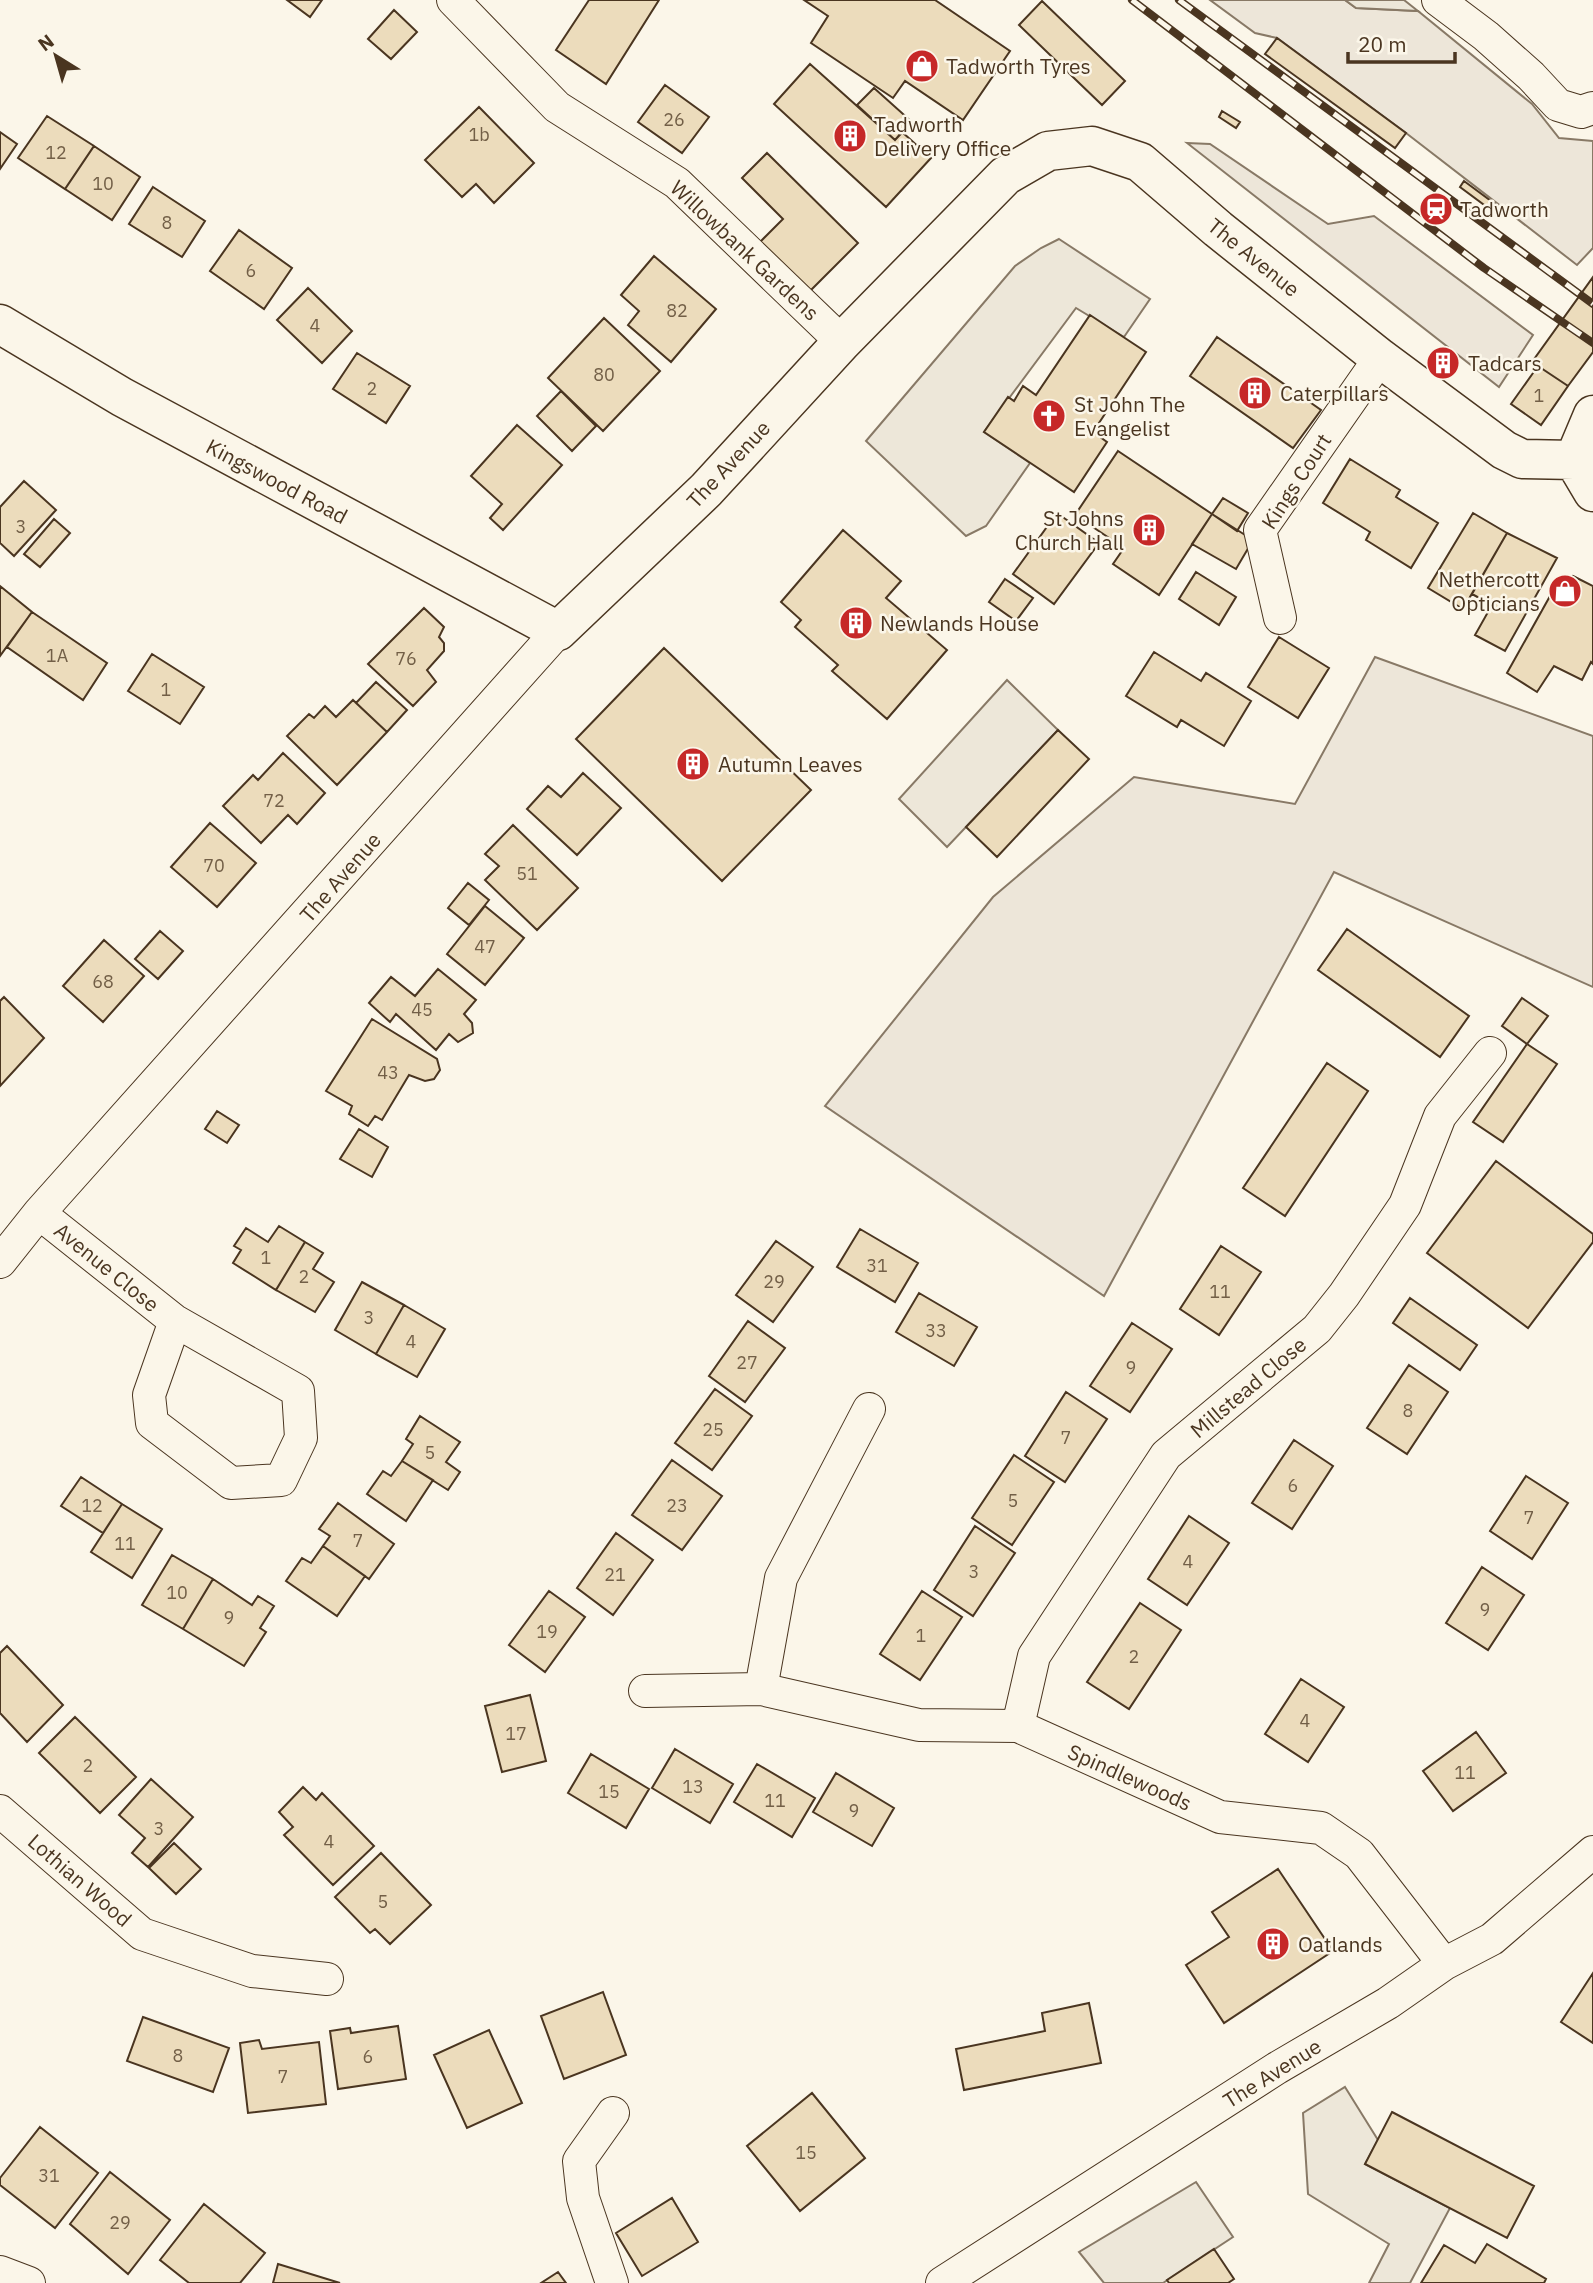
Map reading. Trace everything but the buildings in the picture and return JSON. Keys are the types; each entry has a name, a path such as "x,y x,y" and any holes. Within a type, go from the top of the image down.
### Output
{"street":[{"name":"Willowbank Gardens","path":"453,0 557,107 677,183 842,342"},
{"path":"1438,0 1486,36 1531,76 1558,105 1581,113 1593,108"},
{"name":"The Avenue","path":"0,1262 39,1213 558,631 706,490 842,342 1005,176 1048,151 1092,146 1140,162 1218,229 1380,358 1504,450 1522,459 1574,460"},
{"name":"Kingswood Road","path":"0,324 122,397 558,631"},
{"name":"Kings Court","path":"1280,618 1260,530 1380,358"},
{"path":"1590,419 1574,460 1593,492"},
{"name":"Millstead Close","path":"1018,1726 1034,1656 1166,1455 1324,1321 1405,1205 1440,1116 1490,1053"},
{"name":"Avenue Close","path":"39,1213 175,1321 298,1391 301,1438 281,1480 231,1483 152,1423 149,1395 175,1321"},
{"path":"761,1689 781,1578 869,1409"},
{"name":"Spindlewoods","path":"645,1691 761,1689 919,1725 1018,1726 1220,1817 1321,1828 1359,1854 1444,1964"},
{"name":"Lothian Wood","path":"0,1811 142,1934 252,1971 327,1979"},
{"name":"The Avenue","path":"942,2283 1444,1964 1492,1939 1593,1852"},
{"path":"612,2283 583,2198 579,2161 613,2113"},
{"path":"0,2273 29,2283"}],"shaded area":[{"path":"1210,0 1345,0 1356,8 1418,11 1532,104 1559,138 1593,141 1593,248 1577,265 1277,38 1255,33"},
{"path":"1345,0 1404,0 1418,11 1356,8"},
{"path":"1187,143 1210,144 1328,224 1374,216 1533,335 1499,387"},
{"path":"1059,239 1150,299 1124,337 1076,308 984,432 1030,463 986,526 966,536 866,441 1015,266"},
{"path":"1375,657 1593,736 1593,987 1334,872 1104,1296 825,1106 993,897 1134,777 1295,804"},
{"path":"1007,680 1058,730 947,847 899,799"},
{"path":"1345,2087 1378,2140 1365,2164 1450,2208 1410,2283 1369,2283 1389,2244 1308,2194 1303,2113"},
{"path":"1196,2182 1233,2237 1163,2283 1104,2283 1079,2252"}],"railway":[{"path":"1132,0 1484,268 1593,343"},
{"path":"1179,0 1593,304"}],"place":[{"name":"Tadworth Tyres","path":"922,66"},
{"name":"Tadworth Delivery Office","path":"850,136"},
{"name":"Tadworth","path":"1436,209"},
{"name":"Tadcars","path":"1443,363"},
{"name":"Caterpillars","path":"1255,393"},
{"name":"St John The Evangelist","path":"1049,416"},
{"name":"St Johns Church Hall","path":"1149,530"},
{"name":"Nethercott Opticians","path":"1565,591"},
{"name":"Newlands House","path":"856,623"},
{"name":"Autumn Leaves","path":"693,764"},
{"name":"Oatlands","path":"1273,1944"}]}
